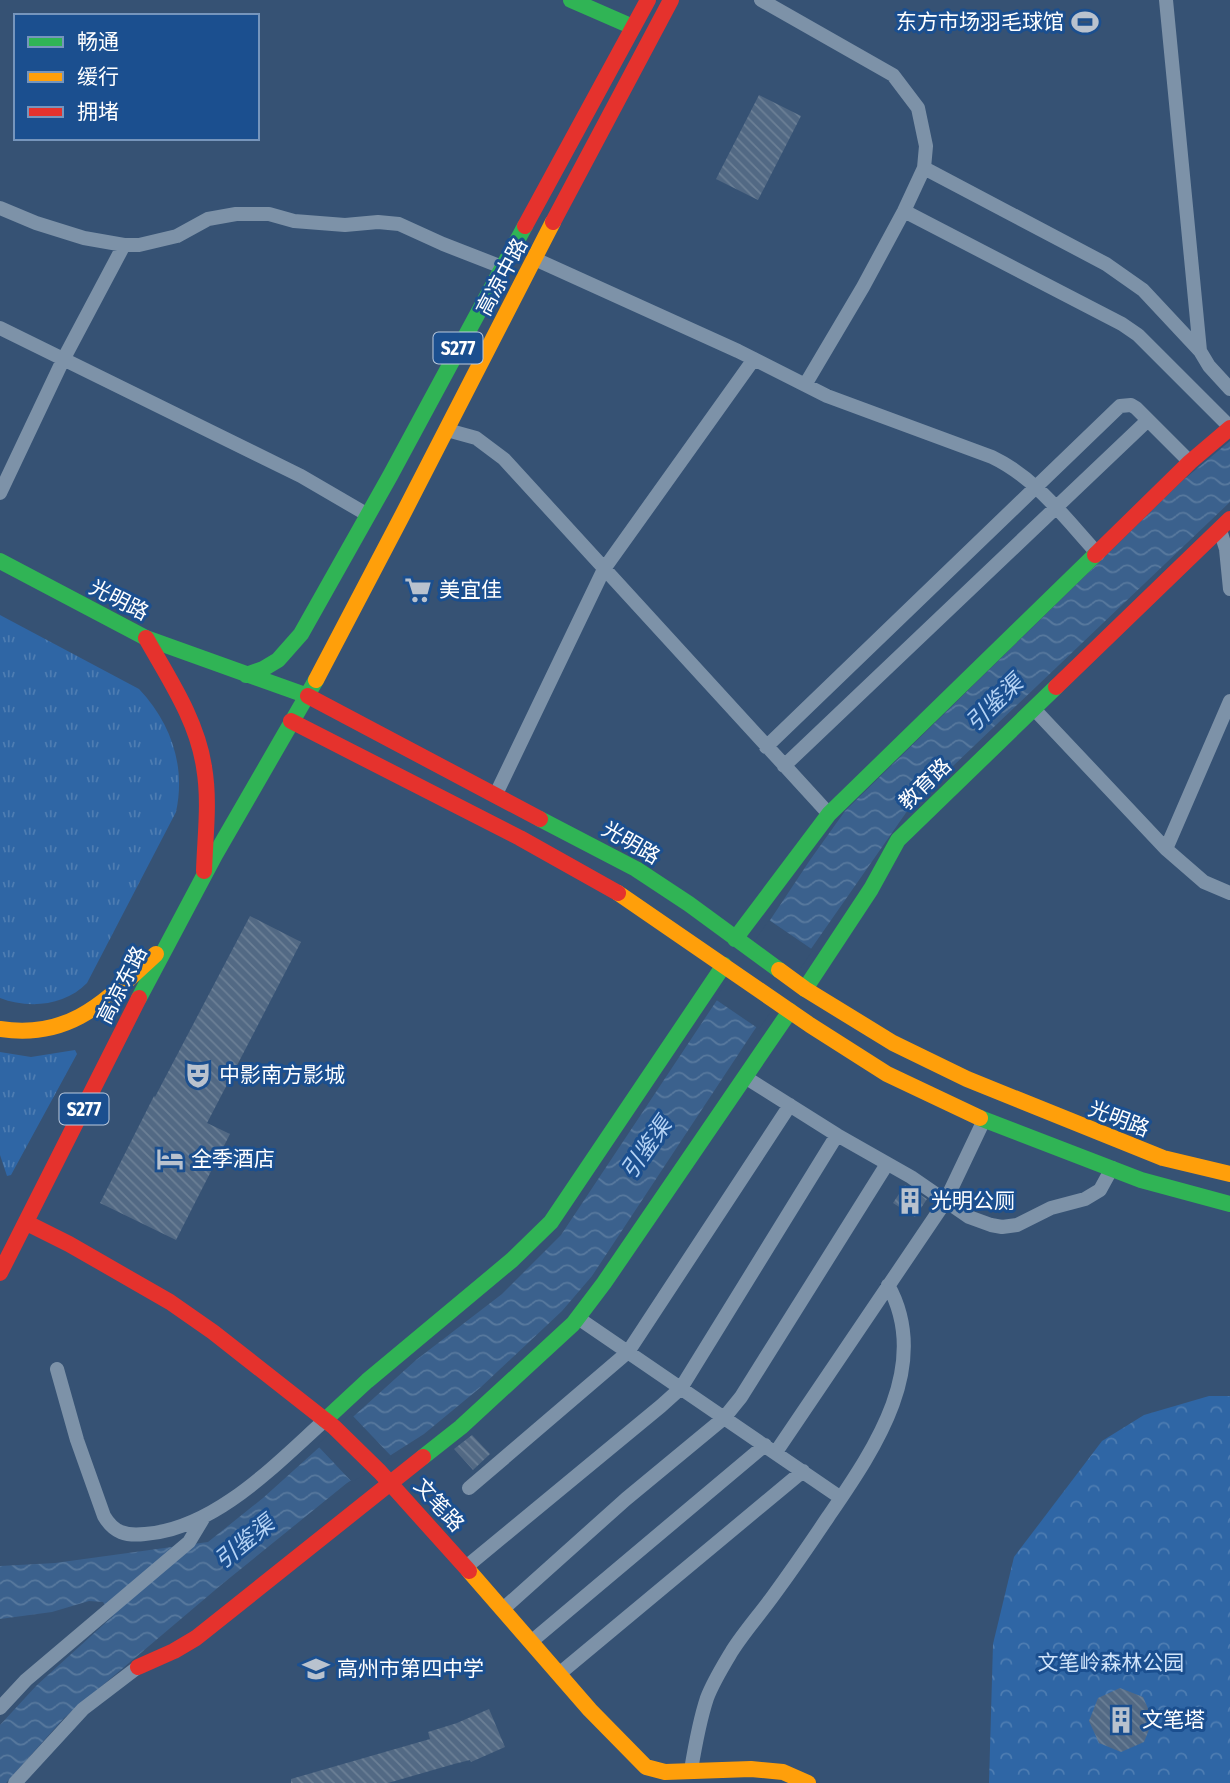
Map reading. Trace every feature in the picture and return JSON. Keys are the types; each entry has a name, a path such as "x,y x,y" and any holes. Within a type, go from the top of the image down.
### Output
{"main road":[{"path":"571,0 632,27"},
{"name":"高凉中路","path":"246,675 264,670 283,657 294,645 390,476 648,0"},
{"name":"高凉中路","path":"291,721 308,696 671,0"},
{"path":"735,939 829,814 1098,555 1190,462 1230,428"},
{"path":"390,476 416,489"},
{"name":"教育路","path":"801,986 871,889 898,840 1225,524"},
{"name":"光明路","path":"0,561 146,638 308,696 636,869 801,986 893,1043 967,1079 1163,1158 1230,1174"},
{"path":"0,576 23,575"},
{"name":"S277","path":"146,638 184,708 201,749 206,801 204,874"},
{"path":"291,721 520,838 621,895 887,1074 984,1119 1112,1168 1174,1191 1230,1204"},
{"name":"高凉东路","path":"0,1273 166,944 291,721"},
{"path":"410,782 425,757"},
{"name":"S277","path":"0,1029 36,1032 68,1024 108,998 166,944"},
{"path":"330,1424 378,1372 512,1260 551,1222 729,968"},
{"path":"138,1667 196,1638 385,1477 461,1427 578,1318 745,1077 786,1008"},
{"name":"文笔路","path":"27,1223 170,1302 213,1332 330,1424 385,1477 598,1719 646,1767 664,1772 751,1769 783,1772 808,1783"}],"street":[{"path":"761,0 894,75 918,108 926,146 924,168 904,211 805,385"},
{"path":"1166,0 1200,351"},
{"path":"924,168 1106,264 1143,290 1200,351 1209,366 1230,389"},
{"path":"0,208 84,238 124,246 139,246 177,236 208,219 236,214 269,214 294,221 345,225 378,222 399,224 502,267"},
{"path":"904,211 1122,324 1138,335 1230,428"},
{"path":"0,493 63,360 124,246"},
{"path":"535,258 805,385 1014,467 1037,486 1098,555"},
{"path":"0,328 301,476 368,515"},
{"path":"496,794 604,569 754,359"},
{"path":"766,747 1120,406 1131,405 1190,462"},
{"path":"784,766 1148,420"},
{"path":"447,430 491,447 517,473 829,814"},
{"path":"1225,524 1230,589"},
{"path":"1166,849 1230,701"},
{"path":"1034,709 1166,849 1205,882 1230,893"},
{"path":"745,1077 981,1222 1002,1227 1017,1225 1051,1208 1086,1199 1100,1190 1112,1168"},
{"path":"469,1488 628,1352 790,1105"},
{"path":"532,1642 771,1449 946,1202 984,1119"},
{"path":"467,1567 681,1388 837,1135"},
{"path":"503,1609 626,1499 724,1418 741,1397 887,1164"},
{"path":"691,1770 698,1729 708,1696 727,1661 841,1498 888,1419 904,1365 905,1346 901,1319 888,1285"},
{"path":"578,1318 841,1498"},
{"path":"57,1369 77,1440 110,1526 123,1534 143,1535 174,1529 204,1517 232,1500 330,1424"},
{"path":"559,1674 803,1471"},
{"path":"0,1708 26,1681 101,1615 189,1542 204,1517"},
{"path":"15,1783 83,1709 138,1667"}],"green space":[{"path":"0,615 139,689 160,716 167,731 173,746 179,778 176,812 87,983 68,997 46,1003 22,1004 0,998"},
{"path":"75,1050 77,1054 11,1175 7,1176 0,1155 0,1052 31,1057"},
{"name":"文笔岭森林公园","path":"1209,1396 1230,1396 1230,1783 989,1783 993,1644 1014,1557 1102,1441 1144,1415"}],"water":[{"name":"引鉴渠","path":"1230,441 1230,502 910,807 753,1032 592,1276 562,1311 481,1387 424,1434 347,1483 221,1585 64,1718 6,1783 0,1783 0,1725 37,1685 113,1616 103,1602 89,1601 52,1612 0,1619 0,1566 55,1563 208,1542 263,1498 416,1360 502,1294 561,1235 845,811 1181,482"}],"pier":[{"path":"769,920 813,950 759,1029 715,999"},
{"path":"351,1414 392,1457 352,1482 317,1445"}],"building":[{"path":"759,95 801,116 758,200 716,179"},
{"path":"250,916 301,942 207,1123 230,1134 176,1240 100,1203"},
{"name":"光明公厕","path":"905,1185 927,1199 915,1217 893,1203"},
{"path":"472,1435 490,1454 473,1470 454,1449"},
{"name":"文笔塔","path":"1120,1688 1143,1697 1153,1720 1144,1742 1121,1752 1099,1743 1089,1721 1098,1698"},
{"path":"489,1709 505,1747 471,1762 470,1760 454,1764 388,1783 291,1783 291,1779 430,1739 428,1732"}],"traffic: fast":[{"path":"571,0 633,27"},
{"path":"246,675 278,660 301,634 525,226"},
{"path":"735,939 829,814 1095,555"},
{"path":"0,561 146,638 308,696"},
{"path":"139,998 215,855 316,680"},
{"path":"805,989 871,889 898,840 1056,687"},
{"path":"540,819 636,869 779,970"},
{"path":"325,1420 367,1381 512,1260 551,1222 724,965"},
{"path":"423,1457 461,1427 573,1324 604,1283 790,1011"},
{"path":"980,1118 1141,1180 1230,1204"}],"traffic: slow":[{"path":"316,680 553,222"},
{"path":"618,893 810,1025 887,1074 980,1118"},
{"path":"0,1029 25,1031 68,1022 104,1000 156,954"},
{"path":"779,970 893,1043 967,1079 1163,1158 1230,1174"},
{"path":"469,1571 590,1710 646,1767 665,1772 751,1769 783,1772 808,1783"}],"traffic: jam":[{"path":"525,226 648,0"},
{"path":"553,222 671,0"},
{"path":"1095,555 1190,462 1230,428"},
{"path":"1056,687 1230,519"},
{"path":"146,638 189,716 200,750 207,793 204,871"},
{"path":"308,696 540,819"},
{"path":"291,721 520,838 618,893"},
{"path":"0,1273 139,998"},
{"path":"27,1223 170,1302 213,1332 334,1427 380,1472 469,1571"},
{"path":"138,1667 196,1638 423,1457"}],"place":[{"name":"东方市场羽毛球馆","path":"1085,22"},
{"name":"美宜佳","path":"418,590"},
{"name":"中影南方影城","path":"198,1075"},
{"name":"全季酒店","path":"170,1159"},
{"name":"光明公厕","path":"910,1201"},
{"name":"高州市第四中学","path":"316,1669"},
{"name":"文笔塔","path":"1121,1720"}]}
